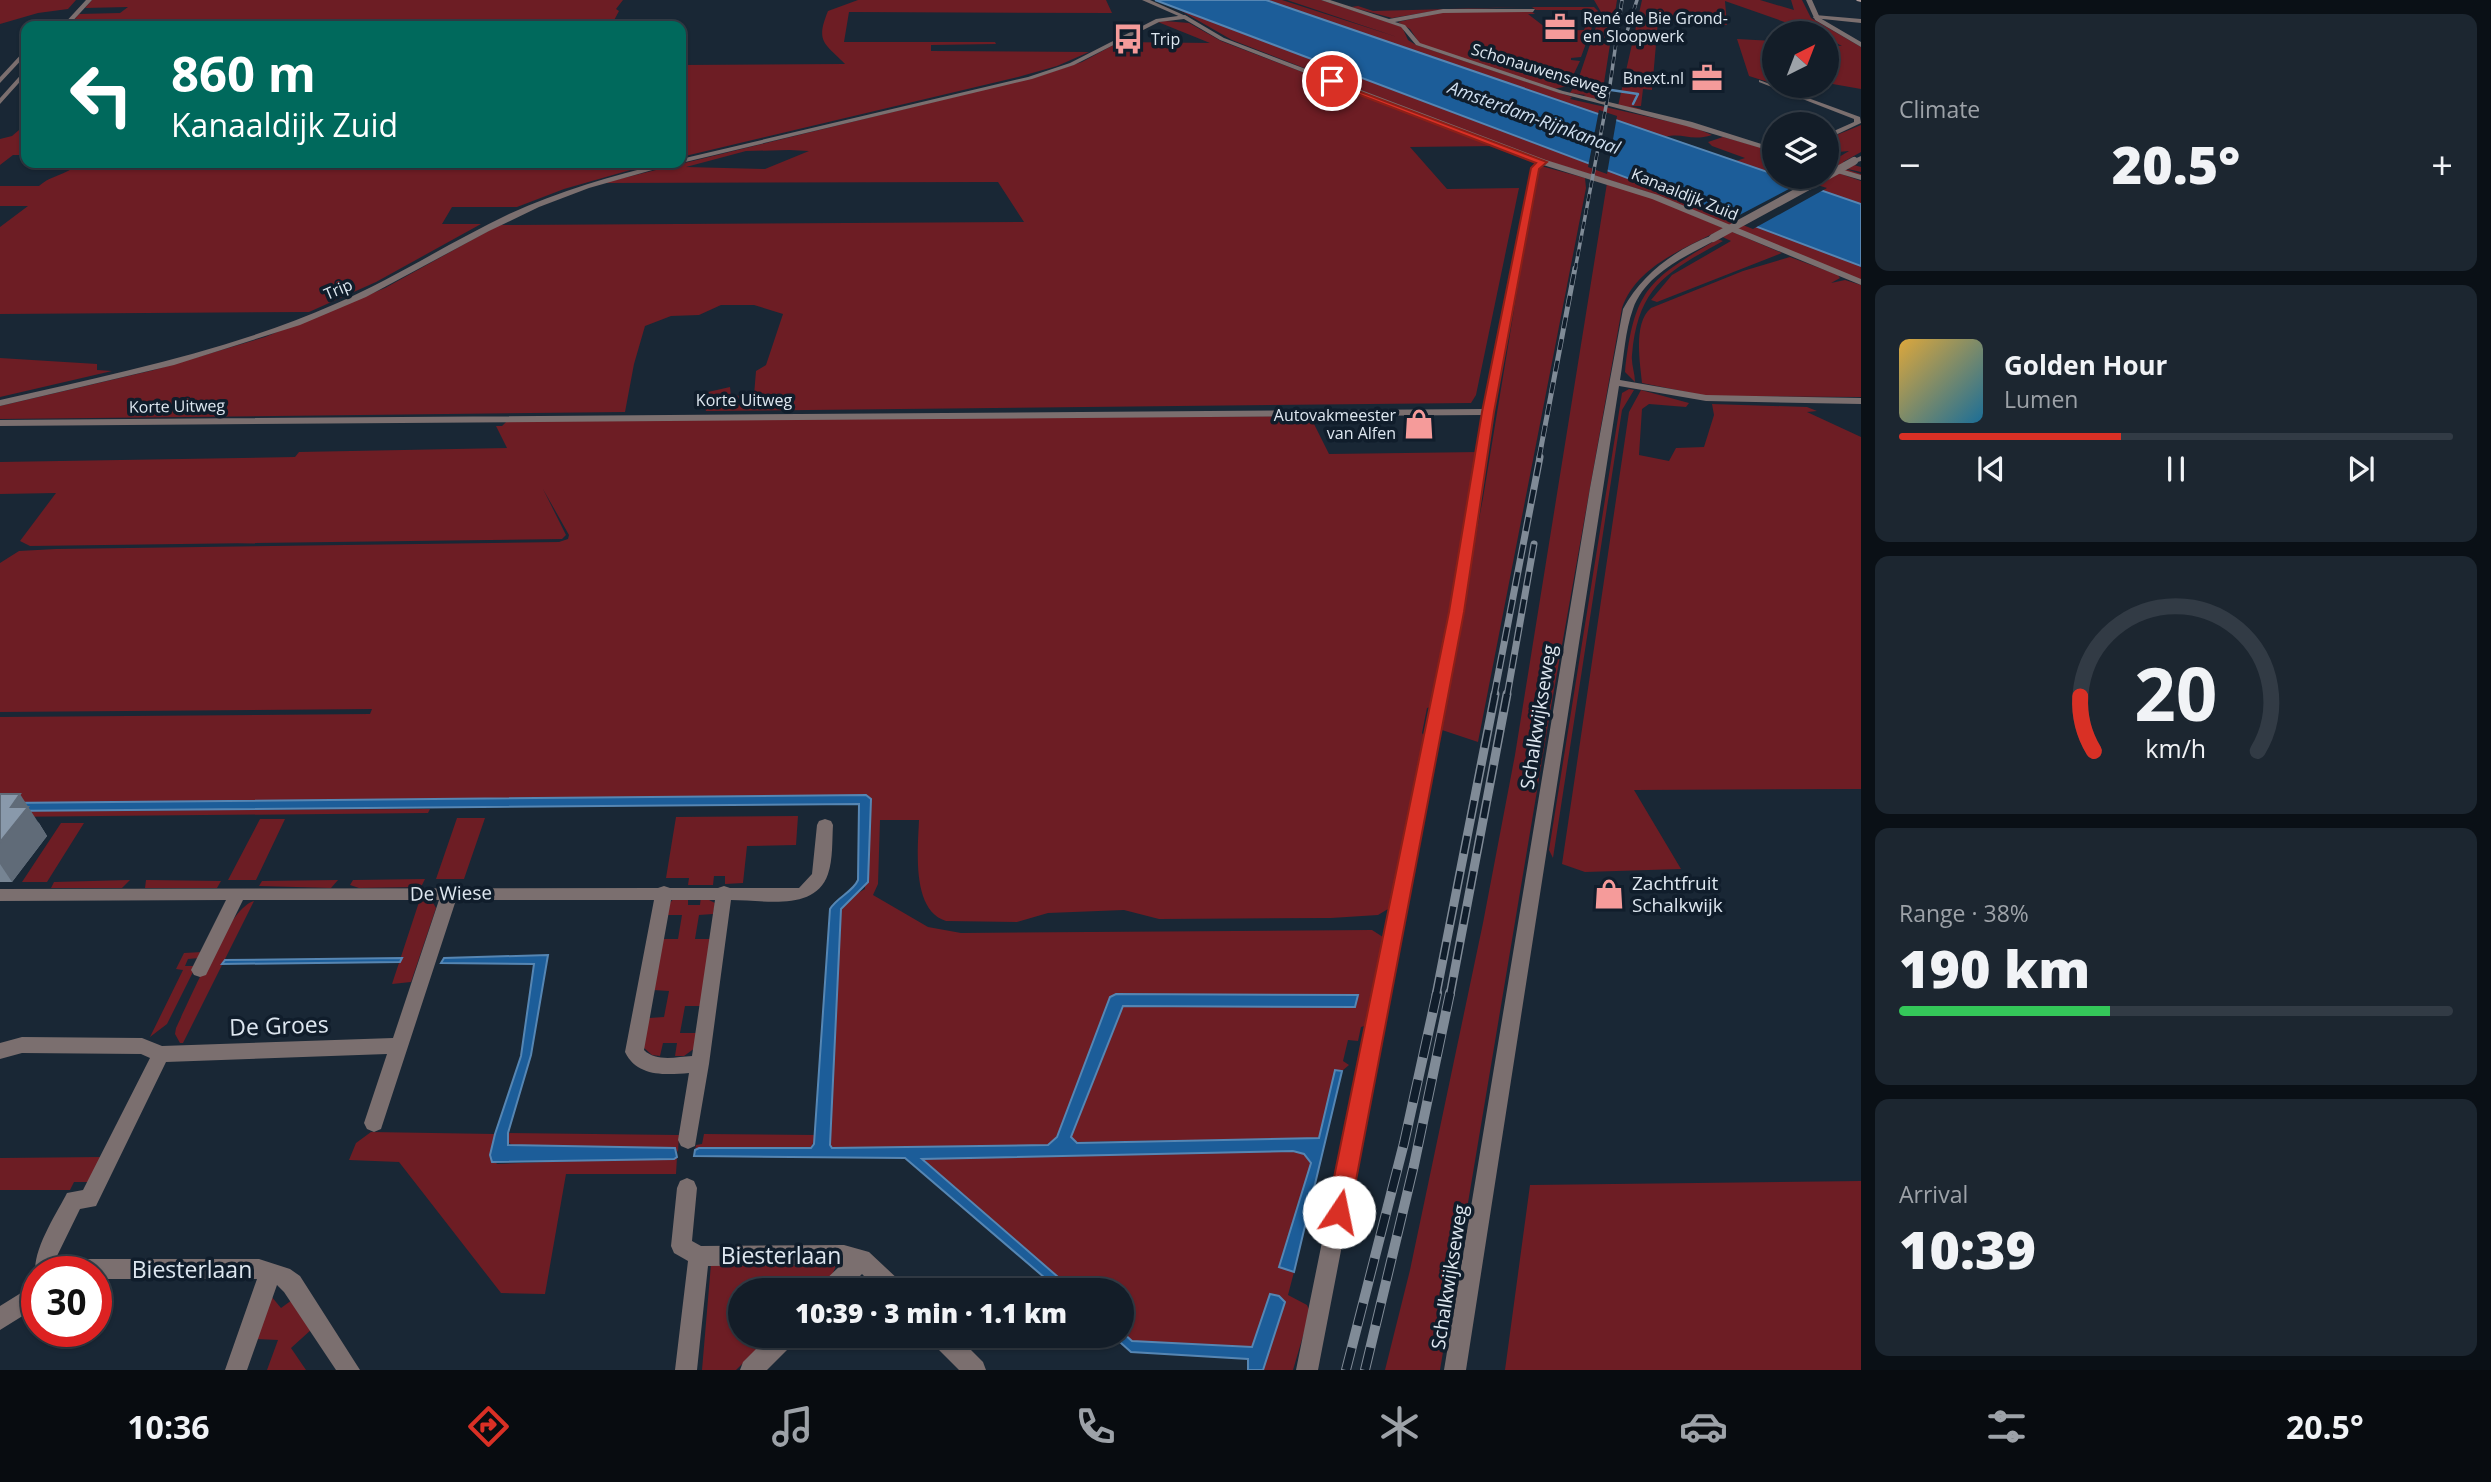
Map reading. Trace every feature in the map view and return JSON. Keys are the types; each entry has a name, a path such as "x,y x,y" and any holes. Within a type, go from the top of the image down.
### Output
{"street":[{"path":"70,21 89,0"},
{"name":"Kanaaldijk Zuid","path":"1145,0 1185,17 1222,39 1543,162 1655,197 1861,282"},
{"name":"Schonauwenseweg","path":"1324,0 1406,28 1412,40 1418,44 1473,63 1577,97 1689,124 1762,146"},
{"path":"1809,0 1815,17 1861,45"},
{"name":"Schonauwenseweg","path":"1388,21 1443,11 1532,10"},
{"path":"686,160 1030,78 1072,64 1150,22 1185,17"},
{"path":"1815,17 1861,21"},
{"path":"0,80 21,57"},
{"path":"0,102 21,77"},
{"path":"1761,81 1858,118 1857,123 1839,131"},
{"name":"Schalkwijkseweg","path":"1839,169 1858,159"},
{"path":"1307,1370 1457,612 1488,412 1535,168 1543,162"},
{"name":"Trip","path":"0,403 165,365 265,335 370,293 536,205 588,186 655,168"},
{"path":"1839,171 1861,178"},
{"name":"Schalkwijkseweg","path":"1455,1370 1594,501 1628,309 1637,292 1665,265 1802,189"},
{"path":"1615,382 1706,398 1861,401"},
{"name":"Korte Uitweg","path":"0,423 1488,412"},
{"name":"De Wiese","path":"0,895 664,892 801,894 812,890 820,874 824,825"},
{"path":"664,892 634,1052 638,1060 646,1065 700,1064"},
{"path":"688,1140 724,892"},
{"path":"374,1122 450,893"},
{"path":"200,970 238,894"},
{"name":"De Groes","path":"0,1051 22,1045 142,1046 161,1054 399,1046"},
{"path":"46,1256 74,1200 89,1199 161,1054"},
{"name":"Biesterlaan","path":"687,1188 681,1247 699,1256 844,1255 862,1259 881,1278"},
{"name":"Biesterlaan","path":"686,1370 699,1256"},
{"name":"Biesterlaan","path":"843,1278 862,1259"},
{"name":"Biesterlaan","path":"112,1269 259,1269 282,1276 292,1284 349,1370"},
{"name":"Biesterlaan","path":"236,1370 270,1274"},
{"path":"0,1319 21,1305"},
{"path":"751,1370 773,1348"},
{"path":"953,1348 975,1370"}],"shaded area":[{"path":"0,0 76,0 68,9 38,13 0,24"},
{"path":"92,0 623,0 616,9 619,11 614,21 73,21 79,14 120,13 128,7 85,8"},
{"path":"858,0 1106,0 1112,13 849,12 844,42 995,42 996,44 931,45 931,51 1089,52 1057,66 1018,77 686,156 686,65 845,64 827,46 822,36 828,11"},
{"path":"1266,0 1282,0 1397,37 1287,0 1321,0 1402,27 1408,40 1416,45 1572,97 1570,99 1693,127 1712,135 1698,138 1665,137"},
{"path":"1594,0 1617,0 1601,102 1580,97 1586,95 1570,93 1578,80 1601,12"},
{"path":"1642,0 1760,0 1794,10 1791,0 1802,0 1811,18 1816,21 1782,21 1725,1 1727,25 1658,21 1652,90 1643,89 1641,106 1630,106 1641,109 1640,111 1618,106"},
{"path":"1358,6 1373,11 1525,7 1440,10 1392,18 1351,7"},
{"path":"1532,7 1594,7 1598,11 1581,57 1571,58 1580,61 1568,86 1554,89 1420,44 1410,29 1398,22 1443,12 1532,12 1535,14 1528,14 1550,31 1584,30 1592,10 1536,10"},
{"path":"1178,9 1861,266 1861,280 1645,191 1527,155 1232,40"},
{"path":"1158,22 1189,23 1221,41 1497,146 1410,147 1447,189 1519,188 1476,395 1471,403 706,411 702,399 708,392 730,387 731,396 754,395 756,371 766,365 783,314 754,305 721,305 699,315 671,316 645,326 634,364 625,412 0,419 0,406 154,370 265,337 385,288 499,225 1024,222 998,182 603,183 664,168 686,168 686,167 686,163 1039,76 1082,62 1119,42 1210,43","holes":["789,150 809,151 765,169 686,167 746,151"]},
{"path":"1839,34 1861,47 1861,89 1839,85 1839,46 1842,46 1839,44"},
{"path":"1737,39 1762,40 1762,80 1749,76"},
{"path":"1861,125 1861,152 1843,162 1861,167 1861,172 1839,167 1839,157 1849,151 1839,152 1839,134"},
{"path":"21,128 21,155 13,155 0,165 0,139 12,136"},
{"path":"1723,137 1762,148 1762,170 1736,161 1745,158 1708,142"},
{"path":"1541,166 1585,178 1586,188 1478,742 1439,729 1483,498 1537,170"},
{"path":"1839,167 1861,174 1861,177 1839,170"},
{"path":"72,168 638,168 564,189 517,207 452,207 442,224 481,224 376,282 309,312 0,314 0,227 28,206 0,206 0,186 39,186"},
{"path":"1839,173 1861,181 1861,204 1817,189 1839,189"},
{"path":"1607,183 1655,199 1782,253 1657,302 1651,300 1672,275 1731,241 1714,233 1673,254 1648,271 1637,282 1622,308 1551,707 1440,1370 1385,1370 1410,1270 1483,923 1515,755"},
{"path":"1718,239 1723,241 1671,272 1649,297 1635,332 1632,358 1635,382 1625,372 1633,322 1640,304 1660,277"},
{"path":"1790,257 1838,275 1840,278 1831,283 1845,280 1861,285 1861,397 1707,396 1642,383 1640,333 1645,315 1651,308 1743,271"},
{"path":"0,358 97,364 97,370 112,371 0,397"},
{"path":"1629,389 1634,390 1622,410 1553,858 1549,850 1622,393"},
{"path":"1641,390 1689,403 1686,407 1649,404 1642,409 1639,455 1669,461 1676,448 1704,447 1714,415 1712,404 1807,407 1817,411 1807,412 1861,437 1861,789 1634,790 1681,869 1585,872 1562,864 1629,412"},
{"path":"1310,416 1329,454 1479,452 1467,506 1471,509 1433,706 1427,708 1422,733 1426,738 1393,906 1378,915 1331,918 1159,919 1124,910 1048,913 1017,922 946,921 935,915 922,892 918,862 919,820 880,820 878,884 873,895 928,927 961,933 1372,930 1386,939 1368,1025 1361,1027 1358,1041 1348,1040 1343,1061 1349,1065 1342,1071 1335,1070 1319,1138 1073,1142 1071,1137 1123,1006 1355,1007 1110,998 1057,1137 1048,1145 832,1148 830,1145 841,909 851,897 865,889 866,795 0,803 0,717 370,714 372,709 0,712 0,563 19,551 559,542 568,539 569,535 543,489 566,535 562,539 30,546 20,541 56,493 0,494 0,462 295,457 299,452 507,448 496,426 502,426 509,419"},
{"path":"430,809 428,813 0,817 0,811"},
{"path":"798,816 796,845 747,846 743,883 725,884 725,876 714,876 713,885 688,885 689,878 666,878 676,817"},
{"path":"457,818 485,818 464,879 436,879"},
{"path":"260,819 285,819 256,880 228,880"},
{"path":"61,823 84,823 47,882 22,882"},
{"path":"425,879 421,887 359,888 350,885 353,880"},
{"path":"130,880 122,888 51,888 54,882"},
{"path":"146,880 221,881 217,888 145,888"},
{"path":"338,880 331,888 259,886 262,881"},
{"path":"688,896 688,905 700,905 701,896 715,903 713,914 699,915 695,939 711,939 701,1006 685,1006 680,1033 697,1033 695,1048 684,1056 675,1056 677,1043 663,1043 660,1056 652,1055 643,1047 649,1018 664,1017 669,991 653,990 663,939 678,939 682,915 667,915 669,904 675,897"},
{"path":"420,899 431,899 436,908 411,982 392,984"},
{"path":"254,901 183,1043 180,1043 175,1034 176,1028 210,957 233,920 244,907"},
{"path":"202,952 199,958 188,959 185,966 196,966 167,1024 150,1037 183,970 176,969 184,953"},
{"path":"371,1132 495,1134 490,1155 497,1164 677,1157 676,1174 566,1174 545,1294 501,1293 399,1162 349,1160 356,1143"},
{"path":"508,1133 679,1135 678,1152 675,1148 513,1146 506,1140"},
{"path":"704,1134 816,1135 811,1148 695,1150 696,1145 702,1144"},
{"path":"1293,1151 1304,1154 1311,1163 1279,1266 1294,1272 1288,1295 1307,1305 1310,1312 1293,1370 1263,1370 1285,1303 1270,1295 1252,1347 1134,1341 1134,1278 1059,1278 921,1159"},
{"path":"103,1157 89,1182 74,1182 70,1190 0,1190 0,1158"},
{"path":"1861,1181 1861,1370 1505,1370 1530,1185"},
{"path":"711,1264 836,1266 830,1278 728,1278 728,1348 759,1348 736,1370 702,1370"},
{"path":"271,1296 281,1308 292,1300 312,1329 291,1348 306,1370 267,1370 278,1340 256,1339"}],"water":[{"name":"Amsterdam-Rijnkanaal","path":"1155,0 1266,0 1762,170 1762,189 1817,189 1861,204 1861,266"},
{"path":"866,795 871,799 868,882 841,909 830,1145 832,1148 1048,1145 1057,1137 1110,997 1116,994 1358,995 1355,1007 1123,1006 1071,1137 1077,1143 1319,1138 1335,1070 1342,1071 1294,1272 1279,1267 1311,1163 1304,1154 1293,1151 922,1159 1059,1278 1045,1278 905,1158 694,1156 695,1150 699,1148 811,1148 814,1144 830,909 858,880 859,804 0,811 0,803"},
{"path":"548,955 531,1055 508,1133 508,1145 675,1148 677,1157 674,1159 492,1162 490,1155 495,1134 521,1056 534,964 441,963 444,958"},
{"path":"402,958 400,962 222,964 225,960"},
{"path":"1270,1294 1279,1296 1285,1302 1263,1370 1248,1370 1248,1359 1131,1352 1127,1348 1134,1348 1134,1341 1252,1347"}],"pier":[{"path":"1599,110 1617,116 1607,174 1588,167"},
{"path":"1789,189 1825,189 1753,229 1730,220"}],"building":[{"path":"0,794 20,794 11,807 28,807 0,842"}],"waterway":[{"path":"1591,87 1638,94 1633,104"}],"railway":[{"path":"1575,270 1610,85 1622,0"},
{"path":"1625,38 1637,0"},
{"path":"1539,458 1575,268"},
{"path":"1494,696 1540,457"},
{"path":"1507,696 1534,544"},
{"path":"1436,995 1495,694"},
{"path":"1450,995 1507,694"},
{"path":"1346,1370 1404,1143 1437,993"},
{"path":"1365,1370 1414,1165 1450,993"}],"place":[{"name":"René de Bie Grond- en Sloopwerk","path":"1560,27"},
{"name":"Trip","path":"1128,39"},
{"name":"Bnext.nl","path":"1707,78"},
{"name":"Autovakmeester van Alfen","path":"1419,424"},
{"name":"Zachtfruit Schalkwijk","path":"1609,894"}],"route":[{"path":"1332,81 1543,162 1535,168 1488,412 1474,517 1457,612 1339,1212"}]}
